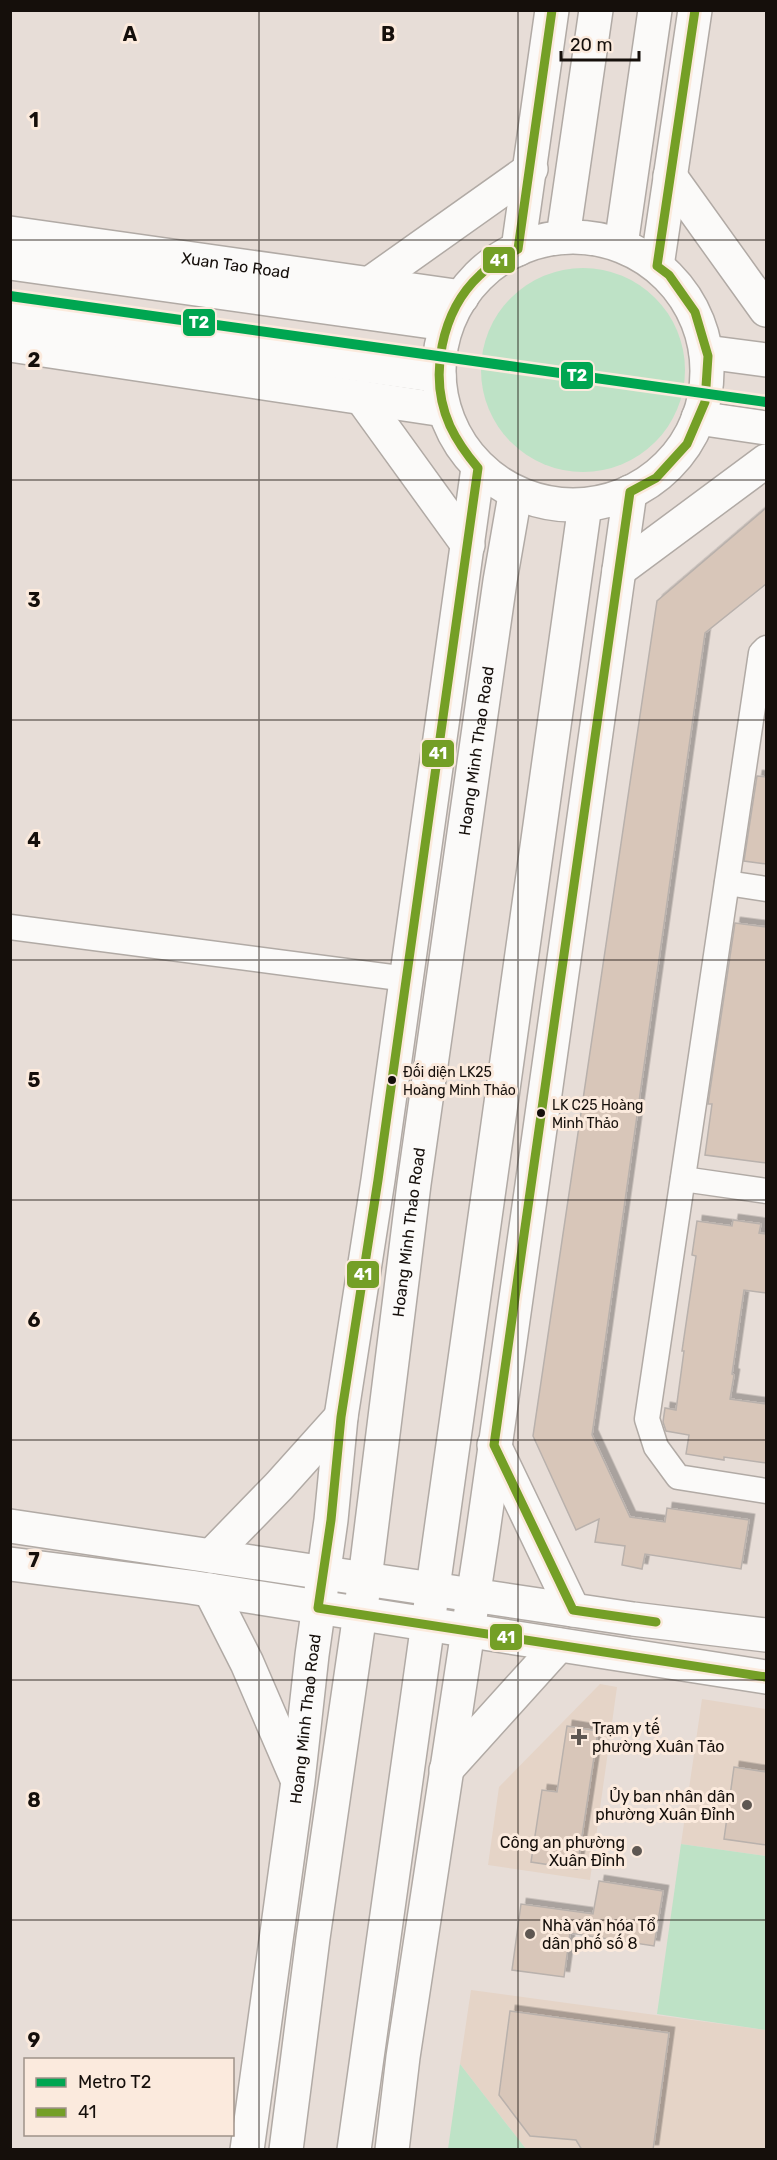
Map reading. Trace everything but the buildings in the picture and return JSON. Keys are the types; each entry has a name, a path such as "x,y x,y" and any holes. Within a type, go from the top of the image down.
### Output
{"main road":[{"path":"518,249 552,10"},
{"path":"563,237 596,10"},
{"path":"621,245 655,10"},
{"path":"657,266 695,10"},
{"path":"369,284 531,169"},
{"path":"670,176 766,310"},
{"name":"Xuan Tao Road","path":"10,233 369,284 454,310"},
{"path":"588,236 621,245 632,248 669,274 695,312 706,352 705,402 687,444 656,478 618,499 576,507 515,495 478,468 463,450 444,410 438,367 454,310 468,286 500,257 543,239 588,236"},
{"name":"Xuan Tao Road","path":"10,263 454,310"},
{"path":"10,315 439,376"},
{"path":"10,345 444,410"},
{"path":"706,352 766,360"},
{"path":"361,397 468,545"},
{"path":"698,418 766,428"},
{"path":"619,570 766,461"},
{"name":"Hoang Minh Thao Road","path":"246,2150 298,1781 318,1608 331,1520 341,1417 378,1180 478,468"},
{"path":"392,2150 403,2057 473,1595 630,492"},
{"name":"Hoang Minh Thao Road","path":"286,2150 365,1578 414,1184 500,581 515,495"},
{"path":"354,2150 585,505"},
{"path":"378,1180 414,1184"},
{"path":"211,1556 279,1486 341,1417"},
{"path":"455,1440 494,1445"},
{"path":"494,1445 573,1610"},
{"path":"10,1526 573,1610 766,1635"},
{"path":"10,1564 200,1589 766,1677"},
{"path":"200,1589 247,1663 298,1781 336,1785"},
{"path":"446,1770 559,1645"},
{"path":"368,2052 403,2057"}],"street":[{"path":"766,648 761,652 647,1419 656,1447 678,1477 766,1491"},
{"path":"727,883 766,889"},
{"path":"10,927 406,979"},
{"path":"683,1179 766,1191"}],"shaded area":[{"name":"Trạm y tế phường Xuân Tảo","path":"600,1684 617,1687 590,1880 488,1865 499,1787"},
{"path":"702,1699 766,1709 766,1856 681,1844"},
{"path":"471,1990 766,2030 766,2149 526,2149 460,2064"}],"green space":[{"path":"573,268 593,268 622,275 648,291 662,305 678,331 685,370 678,409 662,435 648,449 613,468 593,472 573,472 544,465 518,449 504,435 485,400 481,380 481,360 488,331 504,305 518,291 553,272"},
{"path":"681,1844 766,1856 766,2030 657,2014"},
{"path":"460,2064 526,2149 448,2149"}],"metro line":[{"name":"T2","path":"10,296 766,402"}],"transit line":[{"name":"41","path":"552,10 518,249 489,267 467,290 456,307 442,346 440,387 443,407 456,437 478,468 378,1180 341,1417 331,1520 318,1608 766,1677"},
{"name":"41","path":"656,1622 573,1610 494,1445 630,492 656,478 687,444 705,402 708,356 695,312 669,275 657,266 695,10"}],"place":[{"name":"Đối diện LK25 Hoàng Minh Thảo","path":"392,1080"},
{"name":"LK C25 Hoàng Minh Thảo","path":"541,1113"},
{"name":"Trạm y tế phường Xuân Tảo","path":"579,1737"},
{"name":"Ủy ban nhân dân phường Xuân Đỉnh","path":"747,1805"},
{"name":"Công an phường Xuân Đỉnh","path":"637,1851"},
{"name":"Nhà văn hóa Tổ dân phố số 8","path":"530,1934"}]}
